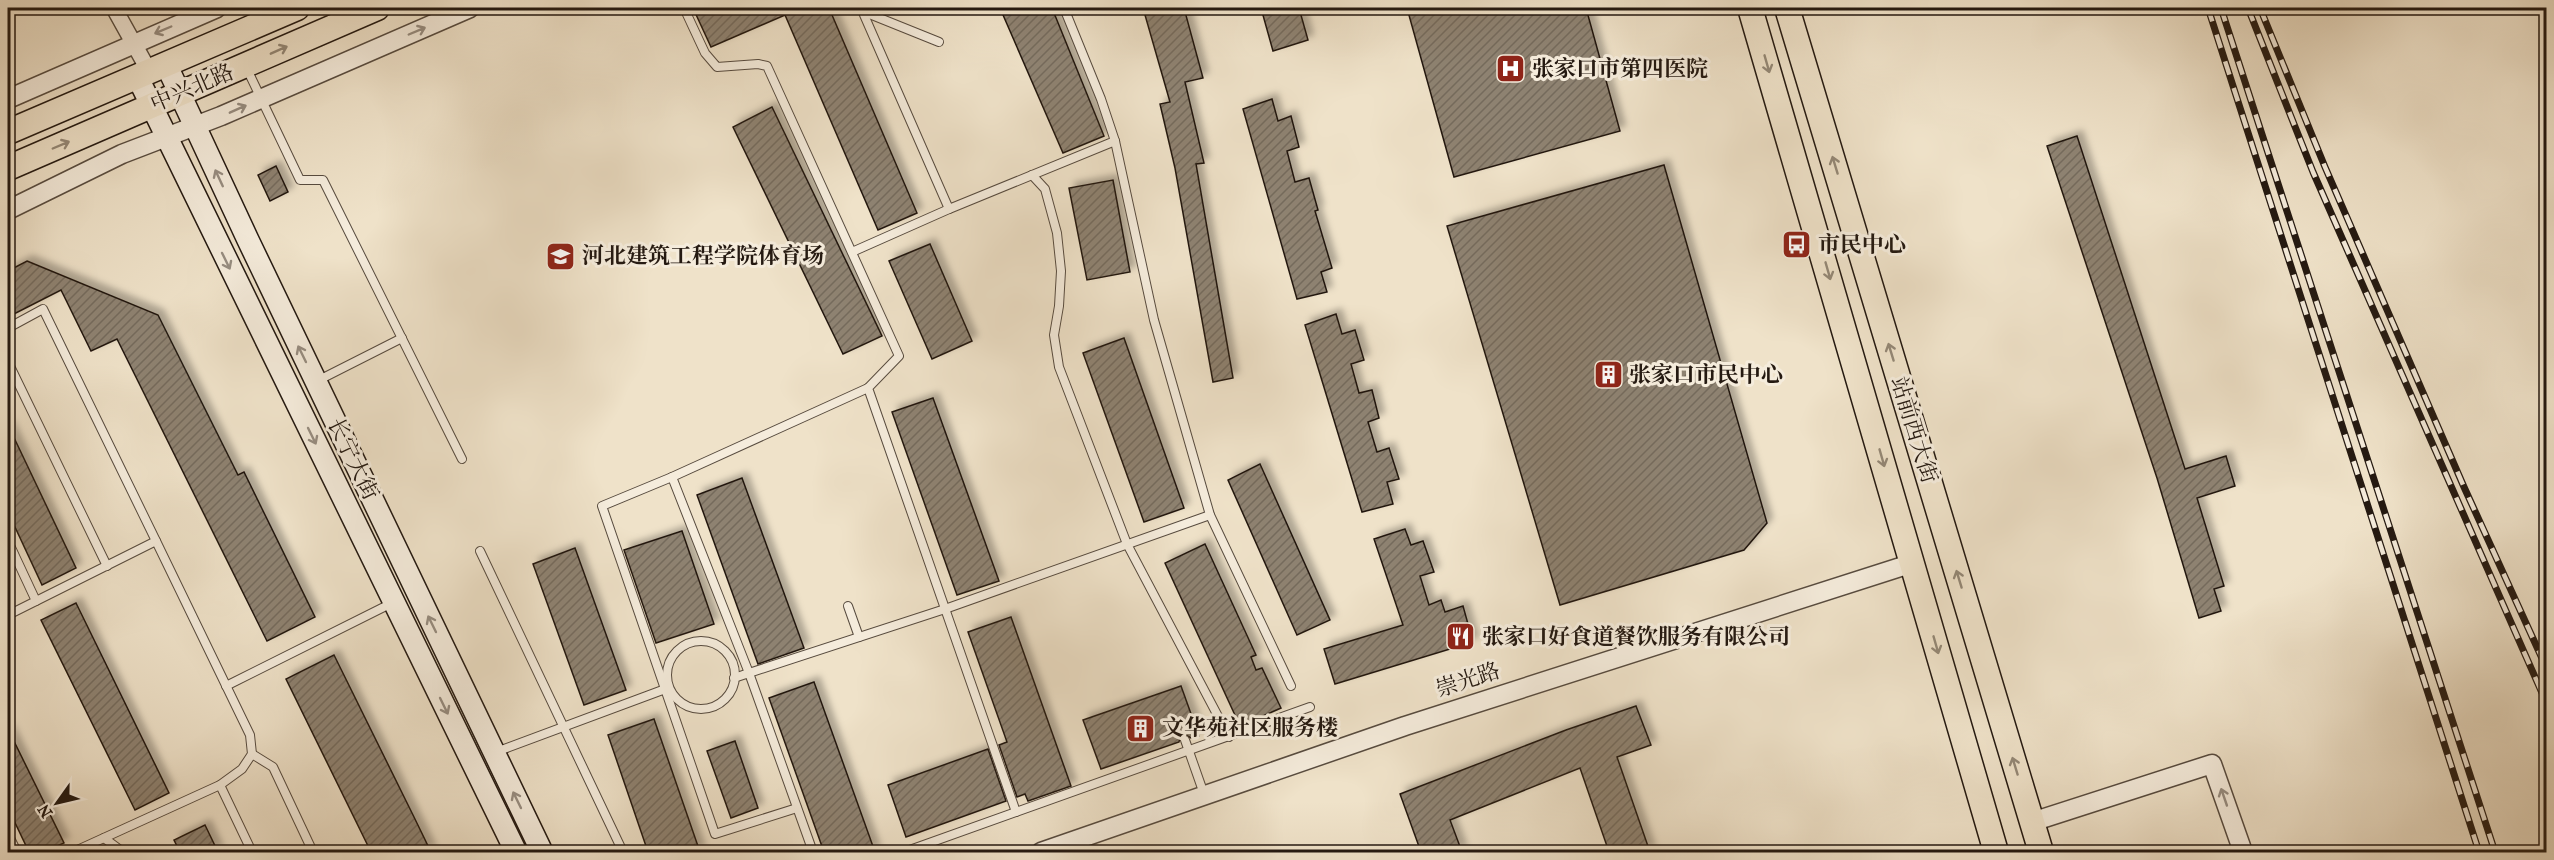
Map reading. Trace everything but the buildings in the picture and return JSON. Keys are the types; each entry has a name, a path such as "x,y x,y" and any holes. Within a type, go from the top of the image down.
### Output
{"main road":[{"name":"中兴北路","path":"8,132 297,8"},
{"name":"中兴北路","path":"8,168 377,8"},
{"name":"站前西大街","path":"1750,8 1996,852"},
{"name":"站前西大街","path":"1787,8 2041,852"},
{"name":"长宁大街","path":"150,70 180,93 542,852"},
{"name":"长宁大街","path":"150,70 150,106 516,852"}],"street":[{"path":"114,8 150,70"},
{"path":"8,99 133,42 217,8"},
{"path":"8,210 122,154 262,99 470,8"},
{"name":"崇光路","path":"1041,852 1405,726 1913,562"},
{"path":"2032,822 2212,764 2243,852"}],"lane":[{"path":"684,8 705,53 717,67 758,64 767,66 899,356 868,388 672,477 602,506 667,688 715,834 797,808"},
{"path":"1064,8 1101,99 1115,141 1154,320 1210,515 1291,687"},
{"path":"862,9 949,209"},
{"path":"862,9 939,42"},
{"path":"246,64 300,180 323,180 462,459"},
{"path":"852,252 949,209 1115,141"},
{"path":"1032,175 1045,189 1057,233 1061,271 1059,306 1054,335 1059,367 1126,544 1229,737"},
{"path":"8,328 44,309 250,735 252,754 242,769 220,785 73,852"},
{"path":"316,382 402,338"},
{"path":"8,362 107,566"},
{"path":"868,388 1016,812"},
{"path":"672,477 749,673 813,852"},
{"path":"734,678 945,609 1210,515"},
{"path":"8,541 36,601"},
{"path":"8,615 156,542"},
{"path":"480,551 623,852"},
{"path":"226,686 393,602"},
{"path":"848,606 859,637"},
{"path":"701,641 722,648 734,667 734,678 725,698 705,708 694,708 684,704 667,688 668,666 681,647 701,641"},
{"path":"494,753 667,688"},
{"path":"904,852 1310,707"},
{"path":"1185,740 1204,795"},
{"path":"252,754 273,767 313,852"},
{"path":"220,785 252,852"},
{"path":"8,834 17,852"},
{"path":"104,838 123,852"}],"railway":[{"path":"2208,8 2479,852"},
{"path":"2221,8 2495,852"},
{"path":"2248,8 2313,172 2546,702"},
{"path":"2260,8 2325,167 2464,487 2546,667"}],"place":[{"name":"张家口市第四医院","path":"1511,69"},
{"name":"市民中心","path":"1797,245"},
{"name":"河北建筑工程学院体育场","path":"561,256"},
{"name":"张家口市民中心","path":"1608,375"},
{"name":"张家口好食道餐饮服务有限公司","path":"1461,637"},
{"name":"文华苑社区服务楼","path":"1141,728"}]}
